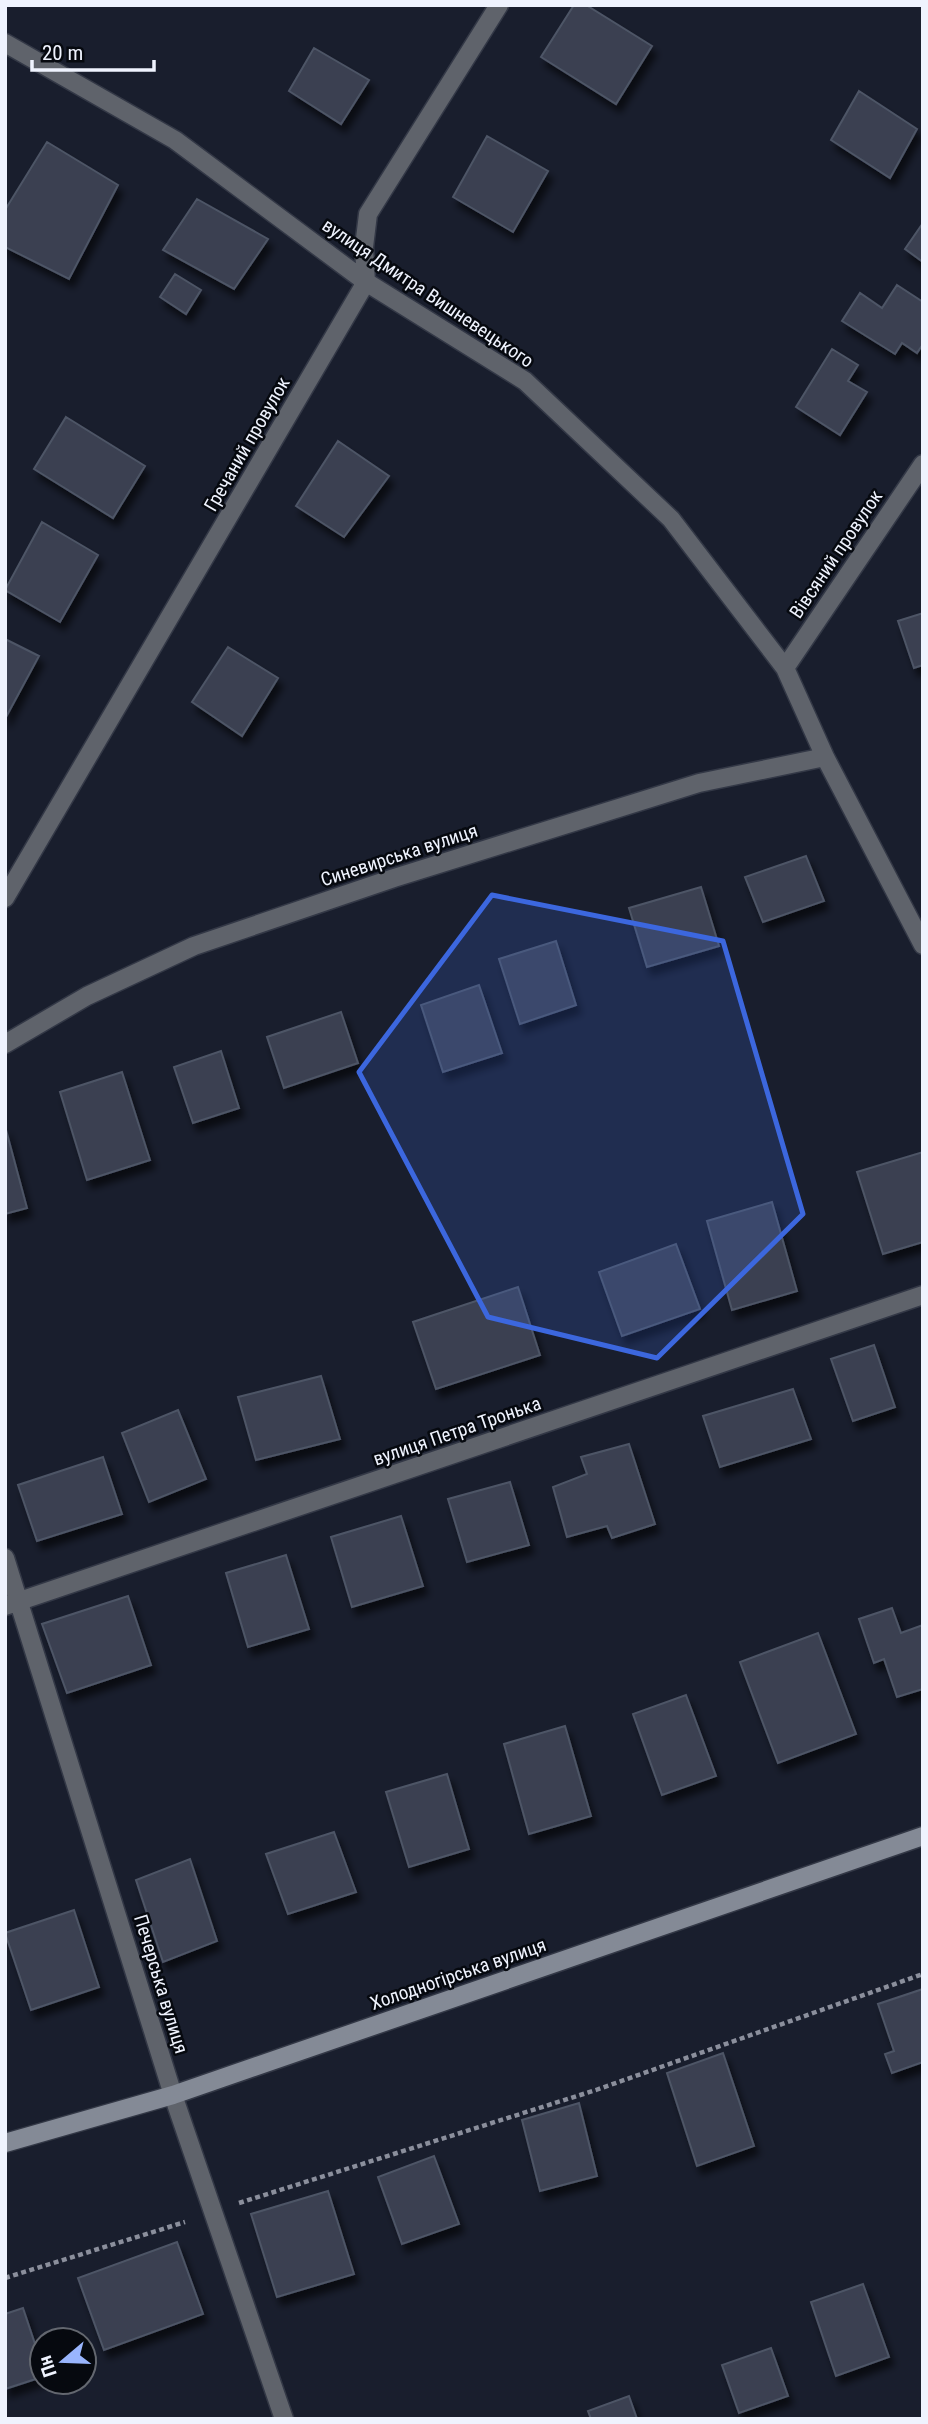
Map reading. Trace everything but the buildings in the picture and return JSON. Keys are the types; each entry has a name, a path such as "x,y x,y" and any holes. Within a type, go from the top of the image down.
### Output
{"main road":[{"name":"Холодногірська вулиця","path":"5,2143 173,2095 923,1836"}],"street":[{"path":"366,282 364,247 368,214 499,5"},
{"name":"вулиця Дмитра Вишневецького","path":"5,43 175,141 366,282 525,381 671,519 785,668 825,757 923,945"},
{"name":"Гречаний провулок","path":"5,898 366,282"},
{"name":"Вівсяний провулок","path":"785,668 923,464"},
{"name":"Синевирська вулиця","path":"5,1044 87,996 194,946 394,877 699,783 825,757"},
{"name":"вулиця Петра Тронька","path":"13,1604 923,1296"},
{"name":"Печерська вулиця","path":"5,1558 13,1604 173,2095 284,2419"}],"path":[{"path":"5,2278 596,2090 923,1974"}],"highlighted area":[{"path":"492,895 723,941 803,1214 657,1358 488,1317 359,1072"}]}
